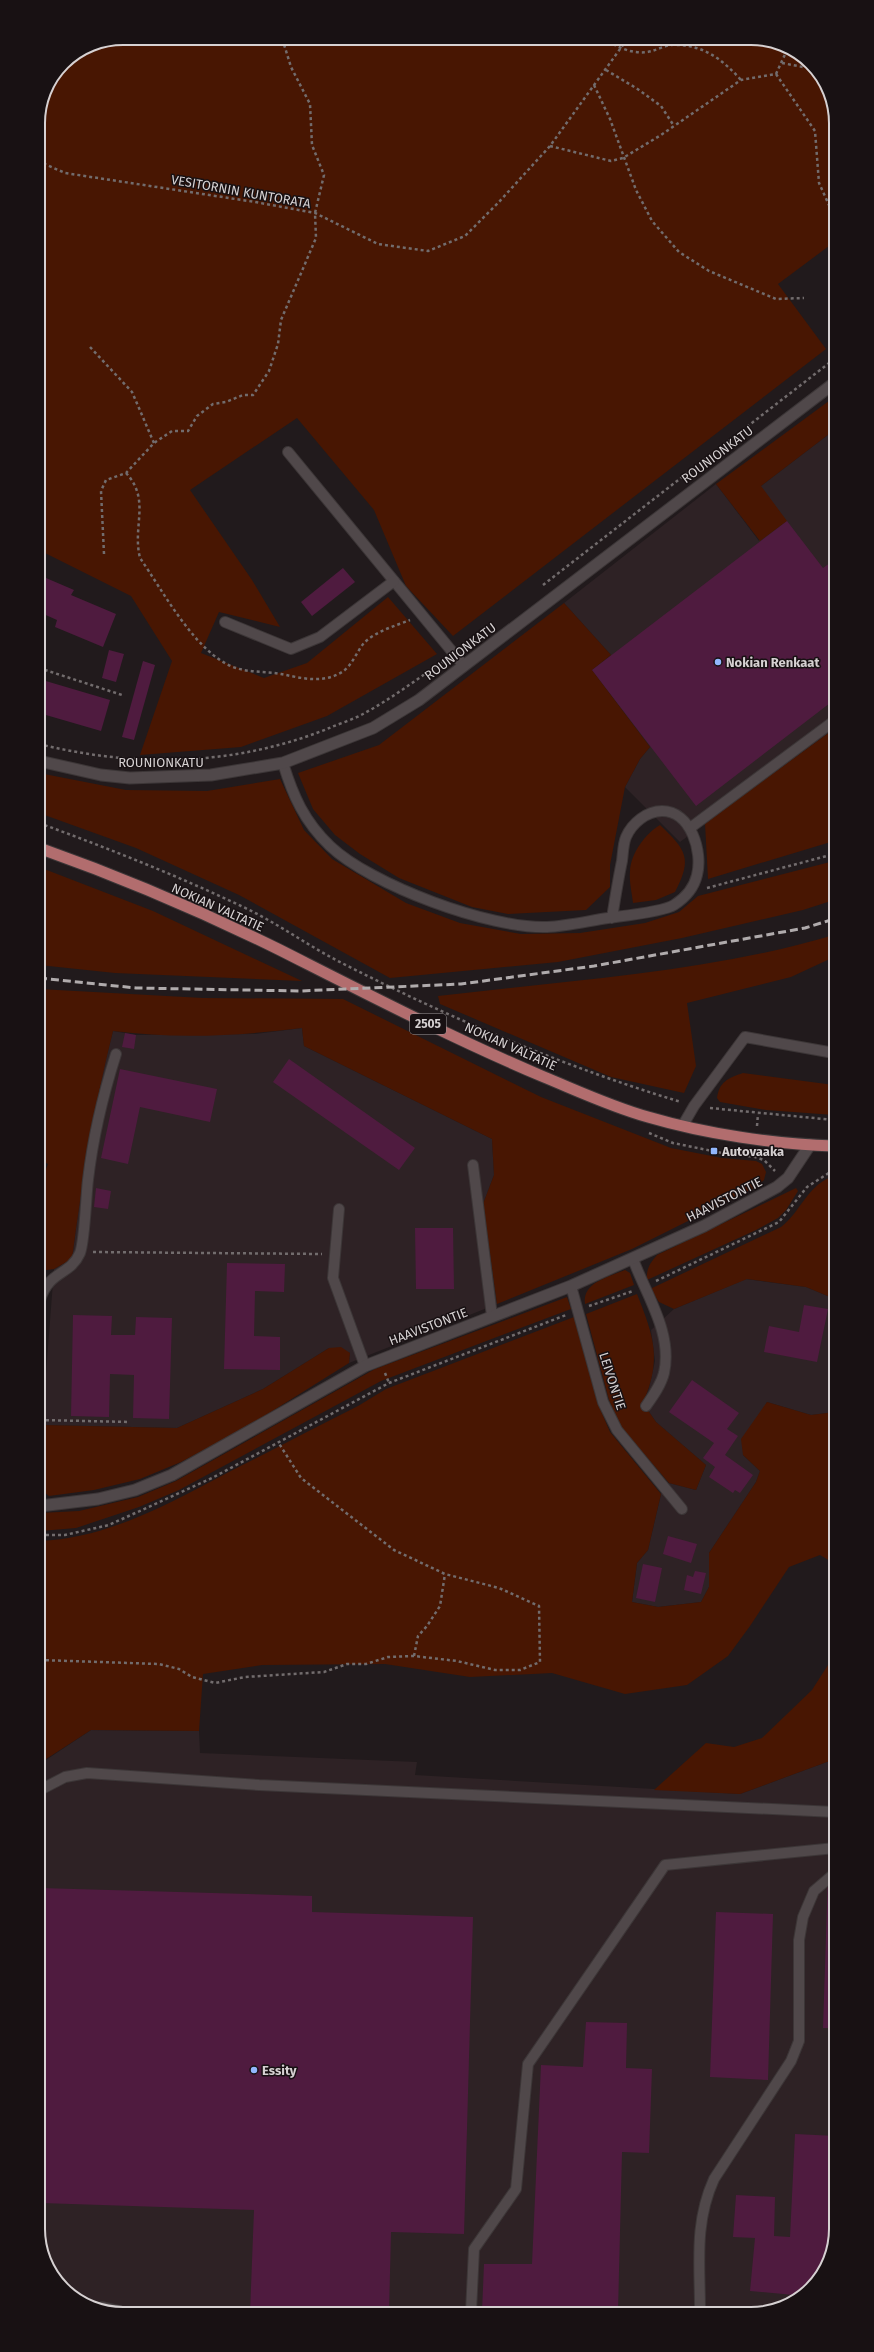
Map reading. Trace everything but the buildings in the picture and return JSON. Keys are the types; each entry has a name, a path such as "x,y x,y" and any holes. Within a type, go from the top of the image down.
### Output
{"main road":[{"name":"ROUNIONKATU","path":"45,762 101,775 130,778 211,775 283,763 373,728 419,700 829,387"},
{"name":"NOKIAN VALTATIE","path":"45,850 170,900 278,949 384,1003 510,1062 592,1097 647,1117 719,1133 810,1145 829,1146"},
{"name":"HAAVISTONTIE","path":"45,1505 98,1499 135,1490 172,1475 365,1366 571,1286 704,1226 777,1187 788,1178 810,1145"}],"lane":[{"path":"288,452 464,666"},
{"path":"225,622 291,649 320,637 394,581"},
{"path":"690,828 829,725"},
{"path":"283,763 292,794 308,821 330,846 355,864 395,886 470,915 507,924 547,927 612,918 673,906 689,893 697,875 699,853 690,828 680,817 663,811 648,814 635,823 626,837 612,918"},
{"path":"683,1125 694,1106 745,1037 829,1053"},
{"path":"45,1288 48,1281 74,1263 80,1252 90,1170 104,1090 116,1054"},
{"path":"473,1165 492,1316"},
{"path":"339,1209 333,1278 365,1366"},
{"path":"633,1259 643,1287 663,1329 666,1356 664,1374 646,1406"},
{"name":"LEIVONTIE","path":"571,1286 603,1402 617,1430 682,1509"},
{"path":"45,1788 65,1778 88,1773 259,1785 829,1812"},
{"path":"471,2307 474,2249 516,2189 528,2064 665,1865 829,1849"},
{"path":"700,2307 700,2223 705,2199 714,2179 791,2061 799,2041 799,1940 803,1917 814,1891 829,1879"}],"path":[{"path":"104,554 101,491 106,480 126,473 154,443 172,431 188,430 197,416 213,404 226,402 243,395 253,395 269,371 278,344 281,320 316,238 315,214 324,175 312,145 310,104 291,67 284,45"},
{"path":"614,45 620,49 648,52 672,45"},
{"name":"VESITORNIN KUNTORATA","path":"45,164 65,173 255,202 315,214 378,244 428,251 465,236 550,146 623,45"},
{"path":"679,45 706,51 726,62 741,80"},
{"path":"776,74 786,54"},
{"path":"782,63 805,67"},
{"path":"606,70 636,88 661,106 674,126"},
{"path":"550,146 611,161 623,158 674,126 741,80 776,74"},
{"path":"776,74 815,131 819,183 829,205"},
{"path":"594,85 610,119 623,158 652,221 678,252 709,271 776,299 804,298"},
{"path":"90,347 132,392 154,443"},
{"path":"537,590 829,363"},
{"path":"126,473 134,482 140,498 137,547 140,558 199,642 221,661 251,672 275,673 305,679 322,680 343,672 365,642 384,630 423,615"},
{"path":"45,746 67,751 122,759 186,760 244,754 293,742 363,714 455,654"},
{"path":"45,670 122,695"},
{"path":"45,825 141,863 242,906 335,959 458,1019 572,1066 628,1086 694,1106 758,1114 829,1120"},
{"path":"689,893 829,855"},
{"path":"45,1535 65,1535 109,1525 212,1478 389,1383 578,1310 643,1287 779,1222 807,1187 829,1172"},
{"path":"80,1252 335,1255"},
{"path":"45,1420 130,1422"},
{"path":"45,1660 159,1664 179,1669 192,1677 215,1683 245,1677 324,1672 347,1664 366,1664 388,1657 414,1656 457,1661 495,1670 520,1670 540,1662 539,1606 498,1588 445,1574 394,1550 326,1500 301,1478 278,1442"},
{"path":"414,1656 418,1636 427,1626 440,1606 445,1574"}],"shaded area":[{"path":"118,45 756,45 781,51 798,61 813,76 823,93 829,123 829,246 778,284 826,349 453,636 406,586 374,510 297,418 190,490 252,580 280,627 219,612 201,653 264,678 307,663 388,597 437,654 327,716 241,747 140,755 172,661 131,596 45,553 45,118 51,93 58,80 76,61 93,51"},
{"path":"829,401 829,434 761,486 787,521 760,541 716,484"},
{"path":"829,434 829,733 680,842 625,787 640,759 650,747 592,670 611,655 564,603 716,484 759,541 761,486"},
{"path":"564,603 611,655 592,670 650,747 640,759 625,787 610,865 610,887 586,910 508,914 472,907 399,878 360,854 335,835 313,809 298,773 379,745"},
{"path":"829,733 829,843 708,879 705,823"},
{"path":"45,774 126,790 207,791 280,779 304,830 332,859 406,903 460,923 521,934 580,933 645,923 679,912 698,896 829,862 829,902 803,910 682,938 558,962 390,978 239,895 136,848 45,815"},
{"path":"660,825 676,841 684,855 684,871 681,880 675,892 656,900 633,903 630,875 633,857 649,833"},
{"path":"45,869 153,911 302,981 115,973 45,966"},
{"path":"829,936 829,959 791,977 687,1003 696,1066 684,1093 611,1077 440,1004 438,996 638,974 688,967 786,948"},
{"path":"45,989 203,998 343,999 541,1097 671,1148 722,1158 756,1161 762,1164 766,1172 764,1180 756,1187 632,1249 497,1304 483,1204 494,1175 492,1139 304,1046 302,1028 208,1036 160,1035 113,1031 89,1144 72,1259 54,1269 45,1270 45,1172 48,1164 45,1162"},
{"path":"302,1028 304,1046 492,1139 494,1175 483,1204 497,1304 349,1363 350,1353 329,1348 263,1389 177,1428 45,1425 45,1386 54,1269 72,1259 83,1174 99,1086 113,1031 136,1035 255,1034"},
{"path":"743,1073 829,1084 829,1115 766,1110 720,1102 717,1098 722,1084"},
{"path":"829,1179 829,1297 806,1287 747,1279 674,1309 659,1302 650,1289 781,1227 794,1214 811,1191"},
{"path":"796,1188 798,1191 786,1210 778,1218 756,1230 647,1280 649,1266 657,1255"},
{"path":"625,1270 630,1273 634,1285 585,1304 585,1297 592,1285"},
{"path":"746,1279 806,1287 829,1297 829,1413 811,1415 767,1402 743,1455 760,1471 756,1482 709,1553 709,1587 701,1602 658,1607 632,1602 637,1563 648,1550 661,1494 669,1483 696,1490 706,1465 656,1422 643,1403 649,1388 655,1361 651,1330 674,1309"},
{"path":"637,1294 648,1323 654,1348 652,1373 643,1403 656,1422 706,1465 696,1490 669,1483 620,1426 609,1400 586,1314"},
{"path":"567,1297 571,1309 381,1381 179,1490 139,1507 76,1528 45,1531 45,1513 79,1511 138,1497 176,1481 375,1369"},
{"path":"574,1317 598,1404 610,1432 661,1494 648,1550 637,1563 632,1602 658,1607 701,1602 709,1587 709,1553 756,1482 760,1471 743,1455 741,1439 767,1402 811,1415 829,1413 829,1560 820,1555 789,1567 728,1656 687,1685 625,1694 552,1673 470,1677 385,1664 262,1665 203,1674 199,1731 91,1730 45,1760 45,1540 90,1533 137,1518 358,1406 386,1389"},
{"path":"341,1347 350,1353 349,1363 247,1427 181,1462 140,1479 94,1490 49,1496 45,1493 45,1425 177,1428 263,1389 329,1348"},
{"path":"829,1663 829,1761 740,1794 654,1790 706,1743 734,1747 762,1738 812,1690"},
{"path":"91,1730 199,1731 200,1753 417,1762 415,1775 740,1794 829,1761 829,2234 825,2254 816,2272 798,2291 785,2299 771,2304 751,2307 118,2307 93,2301 80,2294 64,2280 53,2263 49,2254 45,2229 45,1761"}],"railway":[{"path":"45,979 136,988 300,991 461,984 594,966 805,928 829,921"}],"place":[{"name":"Nokian Renkaat","path":"718,662"},
{"name":"Autovaaka","path":"714,1151"},
{"name":"Essity","path":"254,2070"}]}
